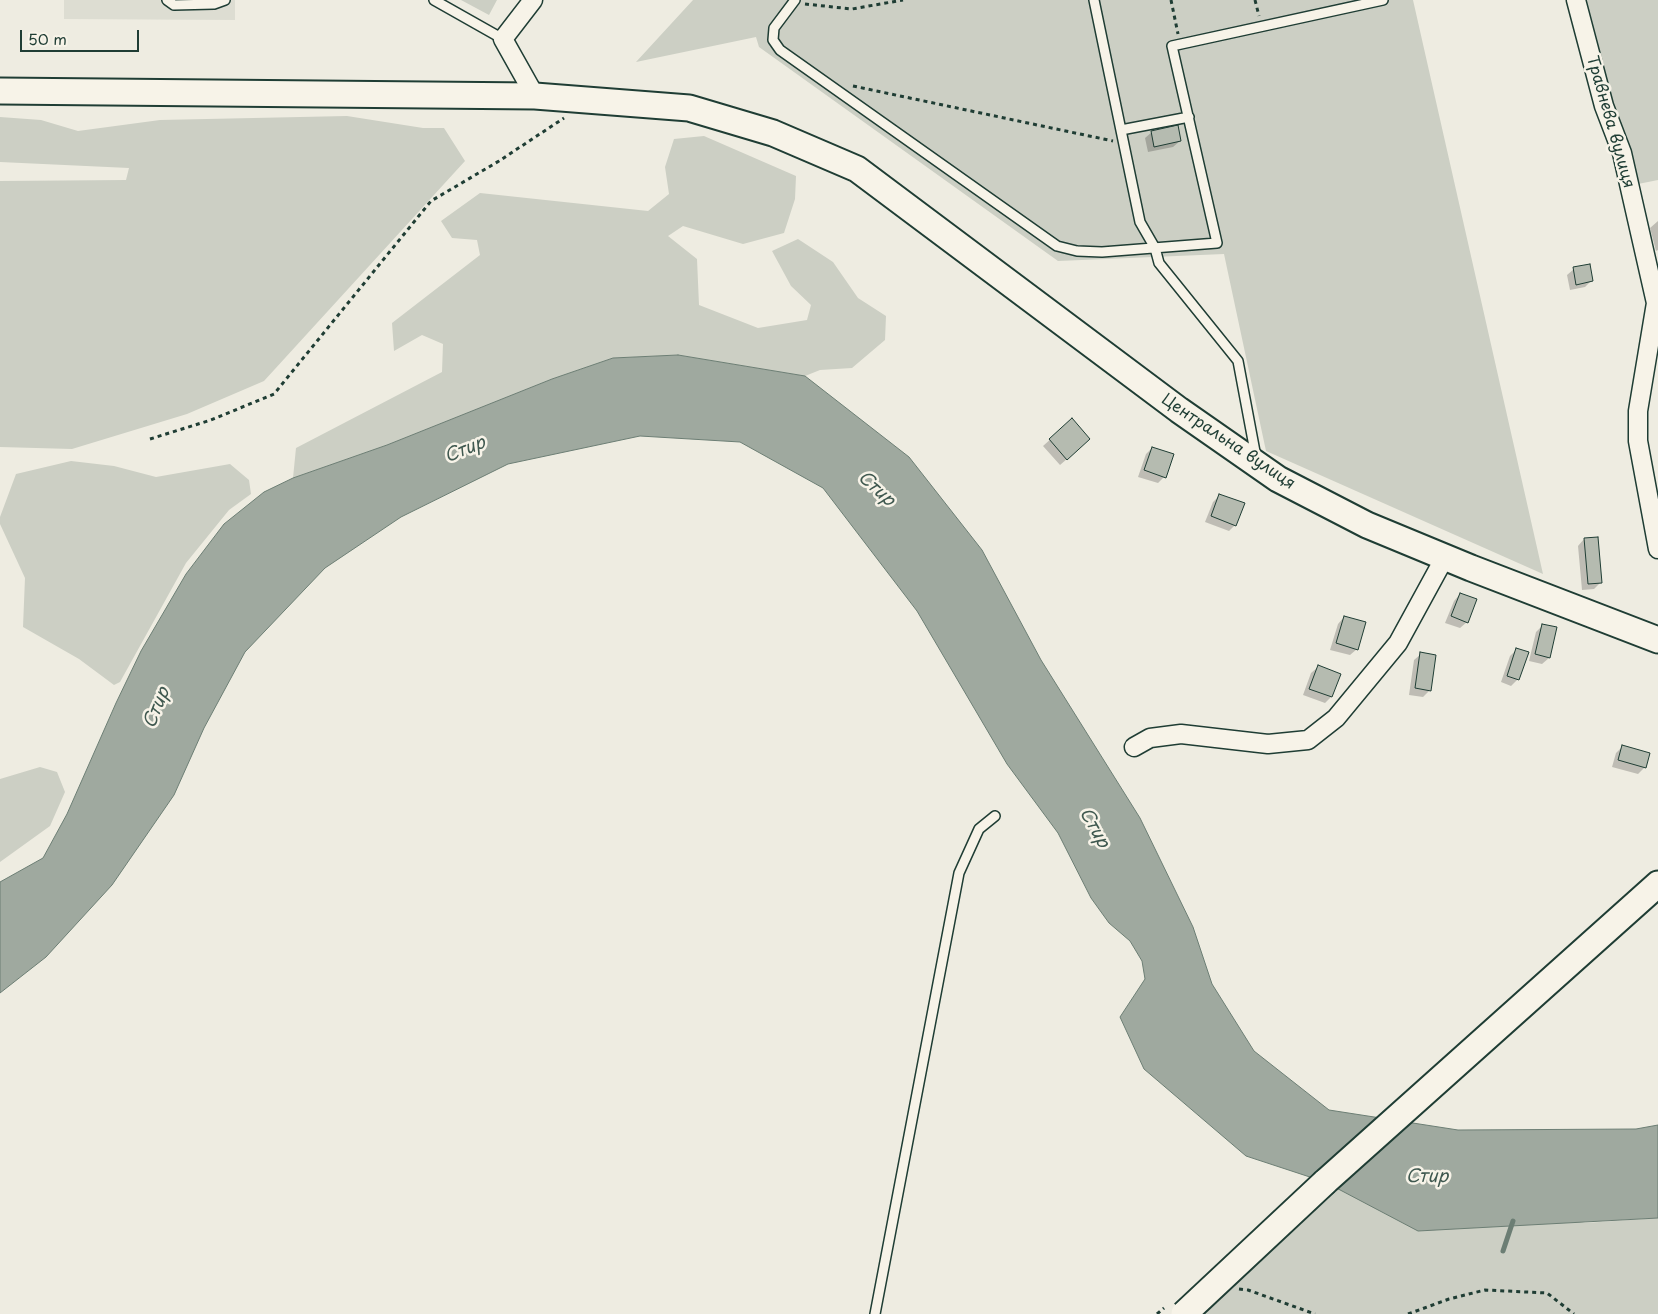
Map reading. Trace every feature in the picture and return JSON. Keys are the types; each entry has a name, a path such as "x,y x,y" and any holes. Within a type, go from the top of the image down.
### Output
{"street":[{"path":"533,0 503,39 535,96"},
{"name":"Травнева вулиця","path":"1576,0 1604,106 1622,153 1657,303 1638,411 1638,441 1658,549"},
{"name":"Центральна вулиця","path":"0,91 535,96 690,108 773,134 857,169 1179,410 1278,479 1367,525 1658,640"},
{"path":"1134,747 1150,738 1181,734 1268,744 1308,740 1336,718 1398,643 1444,557"},
{"path":"1184,1314 1325,1182 1658,884"}],"lane":[{"path":"167,0 174,5 214,4 225,0"},
{"path":"434,0 503,39"},
{"path":"1094,0 1140,222 1154,248 1159,263 1238,361 1258,465"},
{"path":"794,1 774,28 773,40 780,50 1057,246 1078,251 1217,243 1172,46 1383,0"},
{"path":"1121,130 1189,117"},
{"path":"875,1314 959,873 979,829 995,816"}],"path":[{"path":"794,1 852,9 903,0"},
{"path":"1171,0 1180,44"},
{"path":"827,84 854,86 1123,144"},
{"path":"150,439 211,420 274,394 431,201 499,162 565,117"},
{"path":"1408,1314 1449,1299 1485,1290 1547,1293 1574,1314"}],"shaded area":[{"path":"64,0 235,0 235,20 64,19"},
{"path":"461,0 497,0 489,15"},
{"path":"693,0 1413,0 1543,574 1266,451 1224,254 1058,261 759,47 756,37 636,62"},
{"path":"1583,0 1658,0 1658,180 1638,184 1614,116"},
{"path":"347,116 423,128 444,128 465,161 264,381 187,414 72,449 0,447 0,181 126,180 129,168 0,162 0,117 41,120 78,131 160,120"},
{"path":"704,136 796,176 795,199 784,233 743,244 683,226 668,236 697,259 699,305 758,328 807,320 811,305 791,286 772,251 798,239 833,262 858,298 886,316 885,340 852,368 820,370 805,376 678,355 613,358 552,379 387,445 293,478 296,448 442,372 443,344 422,335 394,351 392,323 480,255 477,240 452,238 441,221 480,193 648,211 669,194 665,167 674,139"},
{"path":"71,461 114,466 156,477 230,464 249,480 251,494 229,510 186,563 120,682 114,685 79,659 23,627 25,578 0,524 0,517 16,474"},
{"path":"40,767 57,772 65,792 50,826 0,862 0,779"},
{"path":"1325,1182 1585,1223 1658,1218 1658,1314 1184,1314"}],"water":[{"name":"Стир","path":"678,355 805,376 909,457 982,550 1041,660 1140,818 1193,927 1212,984 1254,1051 1329,1110 1458,1130 1636,1129 1658,1125 1658,1218 1418,1231 1325,1182 1246,1156 1144,1069 1120,1017 1145,979 1142,961 1130,941 1109,923 1091,898 1058,833 1007,764 917,611 823,488 740,442 640,436 508,464 401,517 325,568 245,652 204,728 174,795 112,885 46,957 0,993 0,882 43,858 67,814 141,651 186,574 224,524 264,492 293,478 387,445 552,379 613,358"}],"building":[{"path":"1178,125 1181,141 1154,147 1151,131"},
{"path":"1590,264 1593,281 1576,285 1573,267"},
{"path":"1072,418 1090,439 1067,460 1049,439"},
{"path":"1152,447 1174,454 1166,478 1144,470"},
{"path":"1219,494 1245,503 1236,526 1211,516"},
{"path":"1598,537 1602,583 1588,584 1584,538"},
{"path":"1460,593 1477,599 1468,623 1451,616"},
{"path":"1344,616 1366,622 1358,650 1336,643"},
{"path":"1542,624 1557,627 1550,658 1535,654"},
{"path":"1516,648 1529,652 1519,680 1507,676"},
{"path":"1420,652 1436,655 1431,691 1415,688"},
{"path":"1318,665 1341,674 1332,697 1309,689"},
{"path":"1622,745 1650,753 1646,768 1618,760"}],"waterway":[{"path":"1503,1251 1513,1221"}]}
